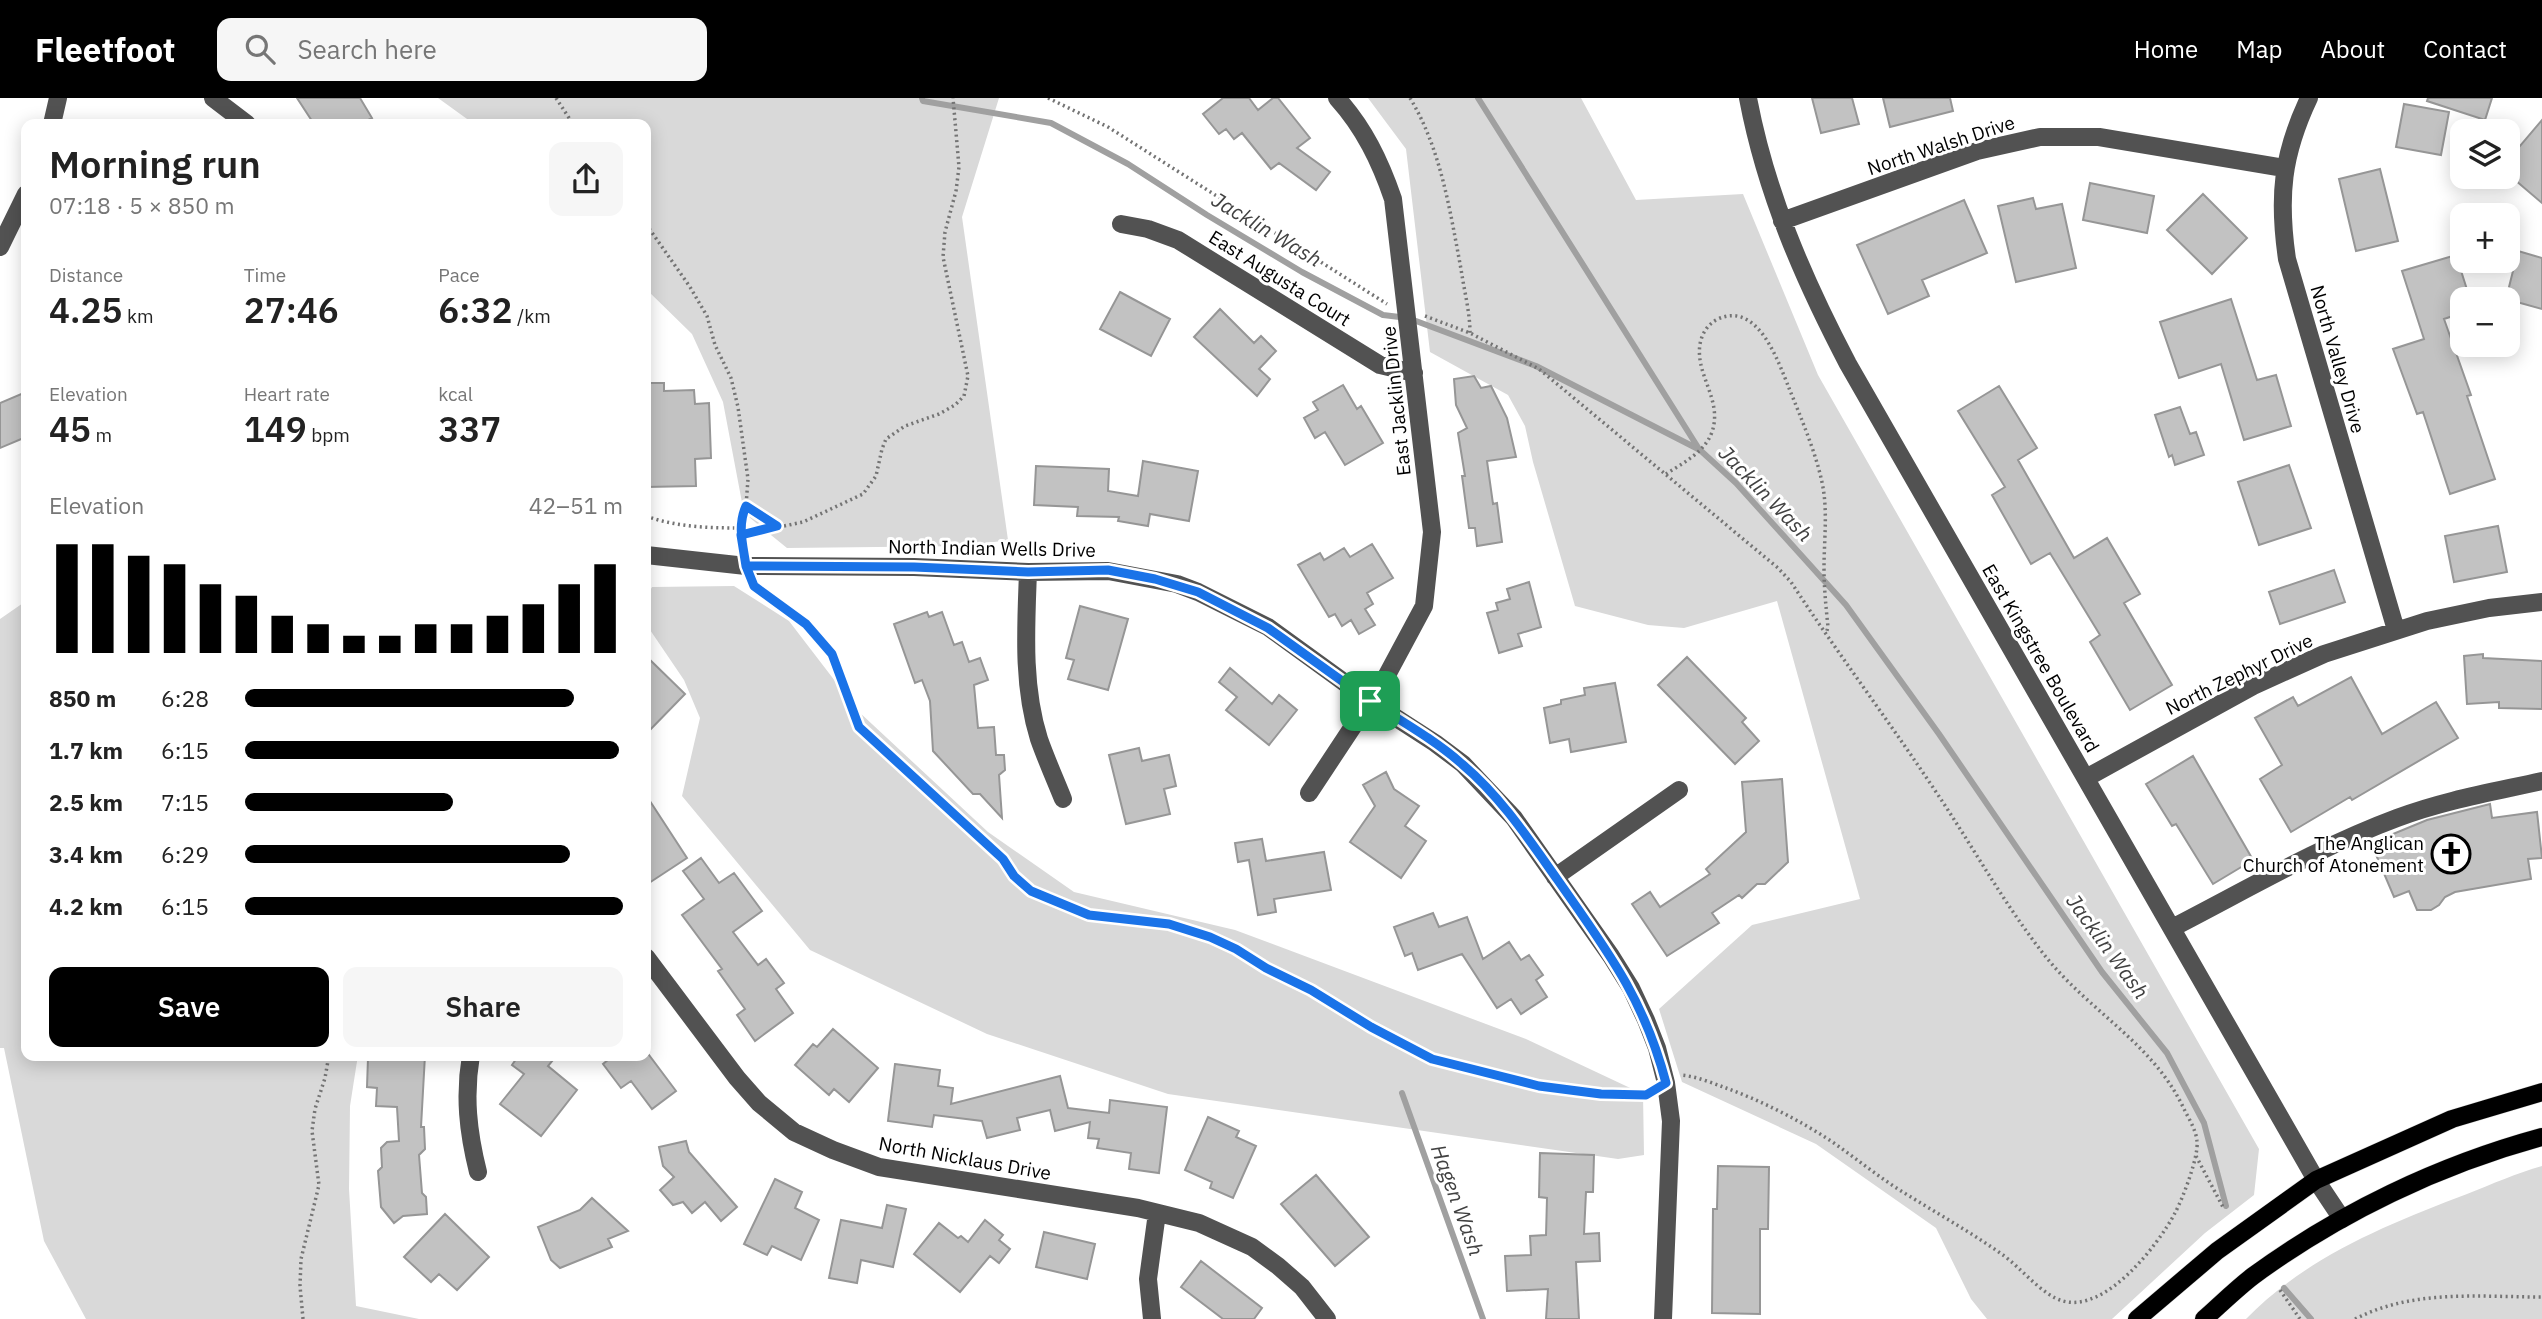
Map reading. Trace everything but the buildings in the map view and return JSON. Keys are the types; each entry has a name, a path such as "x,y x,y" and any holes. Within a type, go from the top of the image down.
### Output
{"main road":[{"path":"2137,1319 2217,1251 2316,1180 2452,1119 2542,1092"},
{"path":"2204,1319 2252,1277 2342,1219 2432,1175 2542,1137"}],"street":[{"path":"53,119 58,98"},
{"path":"213,98 240,119"},
{"name":"East Jacklin Drive","path":"1309,793 1387,675 1424,606 1432,532 1393,199 1382,165 1371,145 1337,98"},
{"name":"East Kingstree Boulevard","path":"1748,98 1755,136 1782,221 1810,290 1848,363 2316,1180 2342,1219"},
{"name":"North Valley Drive","path":"2309,98 2284,169 2283,230 2287,259 2396,630"},
{"name":"North Walsh Drive","path":"1782,221 1977,151 2040,137 2099,137 2284,169"},
{"path":"0,247 21,204"},
{"name":"East Augusta Court","path":"1121,224 1148,229 1178,240 1380,365 1414,373"},
{"name":"North Indian Wells Drive","path":"651,556 746,566 914,567 1028,572 1108,570 1177,584 1268,628 1463,764 1514,818 1611,956 1631,988 1657,1048 1666,1083 1671,1138 1664,1319"},
{"path":"1028,572 1026,675 1031,708 1039,739 1063,799"},
{"name":"North Zephyr Drive","path":"2086,778 2253,686 2324,654 2427,621 2489,608 2542,602"},
{"path":"2172,928 2337,842 2460,797 2542,781"},
{"path":"1556,877 1679,790"},
{"name":"North Nicklaus Drive","path":"651,964 737,1078 759,1103 794,1132 832,1150 879,1167 1157,1213 1199,1223 1252,1247 1302,1287 1327,1319"},
{"path":"470,1061 466,1108 468,1131 478,1172"},
{"path":"1152,1319 1148,1279 1157,1213"}],"path":[{"path":"556,98 570,119"},
{"path":"741,535 812,519 863,494 876,476 886,439 905,426 939,414 964,396 968,376 943,257 945,232 956,191 959,167 953,98"},
{"path":"1048,98 1108,127 1312,257 1395,306"},
{"path":"1410,98 1421,116 1436,157 1458,253 1470,333"},
{"path":"651,231 691,287 707,316 715,345 731,378 748,479 746,506 740,520 741,535 746,566 754,586 806,624 832,654 859,727 1003,859 1014,876 1031,891 1089,915 1169,924 1210,937 1311,990 1371,1027 1432,1059 1539,1086 1601,1094 1646,1095 1680,1075 1737,1092 1828,1139 1895,1187 2004,1256 2062,1301 2086,1301 2109,1290 2159,1240 2177,1210 2196,1156 2197,1142 2192,1126 2165,1074 2124,1031 2081,996 2046,957 1975,857 1952,815 1920,767 1791,582 1778,568 1539,369 1470,333 1414,312"},
{"path":"1666,474 1700,450 1713,429 1714,405 1702,372 1700,355 1704,332 1714,321 1727,316 1750,322 1762,332 1779,363 1821,479 1826,509 1826,635"},
{"path":"746,506 777,526"},
{"path":"651,517 691,526 741,528"},
{"path":"303,1319 301,1259 319,1185 312,1130 328,1061"},
{"path":"2196,1156 2224,1209"},
{"path":"2280,1290 2300,1319"},
{"path":"2355,1319 2389,1305 2429,1297 2542,1297"}],"shaded area":[{"path":"438,98 999,98 962,217 1008,540 967,546 787,548 744,513 723,402 692,334 651,294 651,119 467,119"},
{"path":"1368,98 1581,98 1636,200 1743,194 1818,375 2259,1149 2254,1195 2205,1233 2112,1319 1987,1319 1971,1299 1936,1228 1816,1144 1682,1082 1659,1009 1752,925 1860,899 1777,601 1684,628 1648,625 1575,606 1525,426 1508,395 1430,352 1406,149"},
{"path":"734,586 789,621 858,711 988,832 1074,892 1235,930 1526,1039 1643,1094 1644,1155 1618,1159 1168,1094 987,1034 810,950 682,796 700,718 684,680 651,631 652,587"},
{"path":"21,604 21,1061 357,1061 350,1106 349,1189 356,1306 419,1319 86,1319 44,1241 4,1048 0,1048 0,619"},
{"path":"2542,1166 2542,1319 2246,1319 2269,1297 2321,1260 2378,1230"}],"waterway":[{"name":"Jacklin Wash","path":"922,98 923,101 1051,123 1128,164 1302,272 1383,315 1408,318 1536,366 1700,450 1736,483 1846,605 1939,734 2102,972 2167,1053 2204,1123 2226,1206"},
{"path":"1478,98 1699,449"},
{"name":"Hagen Wash","path":"1402,1093 1483,1319"},
{"name":"Jacklin Wash","path":"2284,1288 2311,1319"}],"place":[{"name":"The Anglican Church of Atonement","path":"2451,854"}],"route":[{"path":"1370,701 1268,628 1177,584 1108,570 1028,572 914,567 746,566 741,535 740,520 746,506 777,526 741,535 746,566 754,586 806,624 832,654 859,727 1003,859 1014,876 1031,891 1089,915 1169,924 1210,937 1290,978 1406,1047 1432,1059 1539,1086 1601,1094 1646,1095 1666,1083 1657,1048 1631,988 1514,818 1463,764 1370,701"}]}
